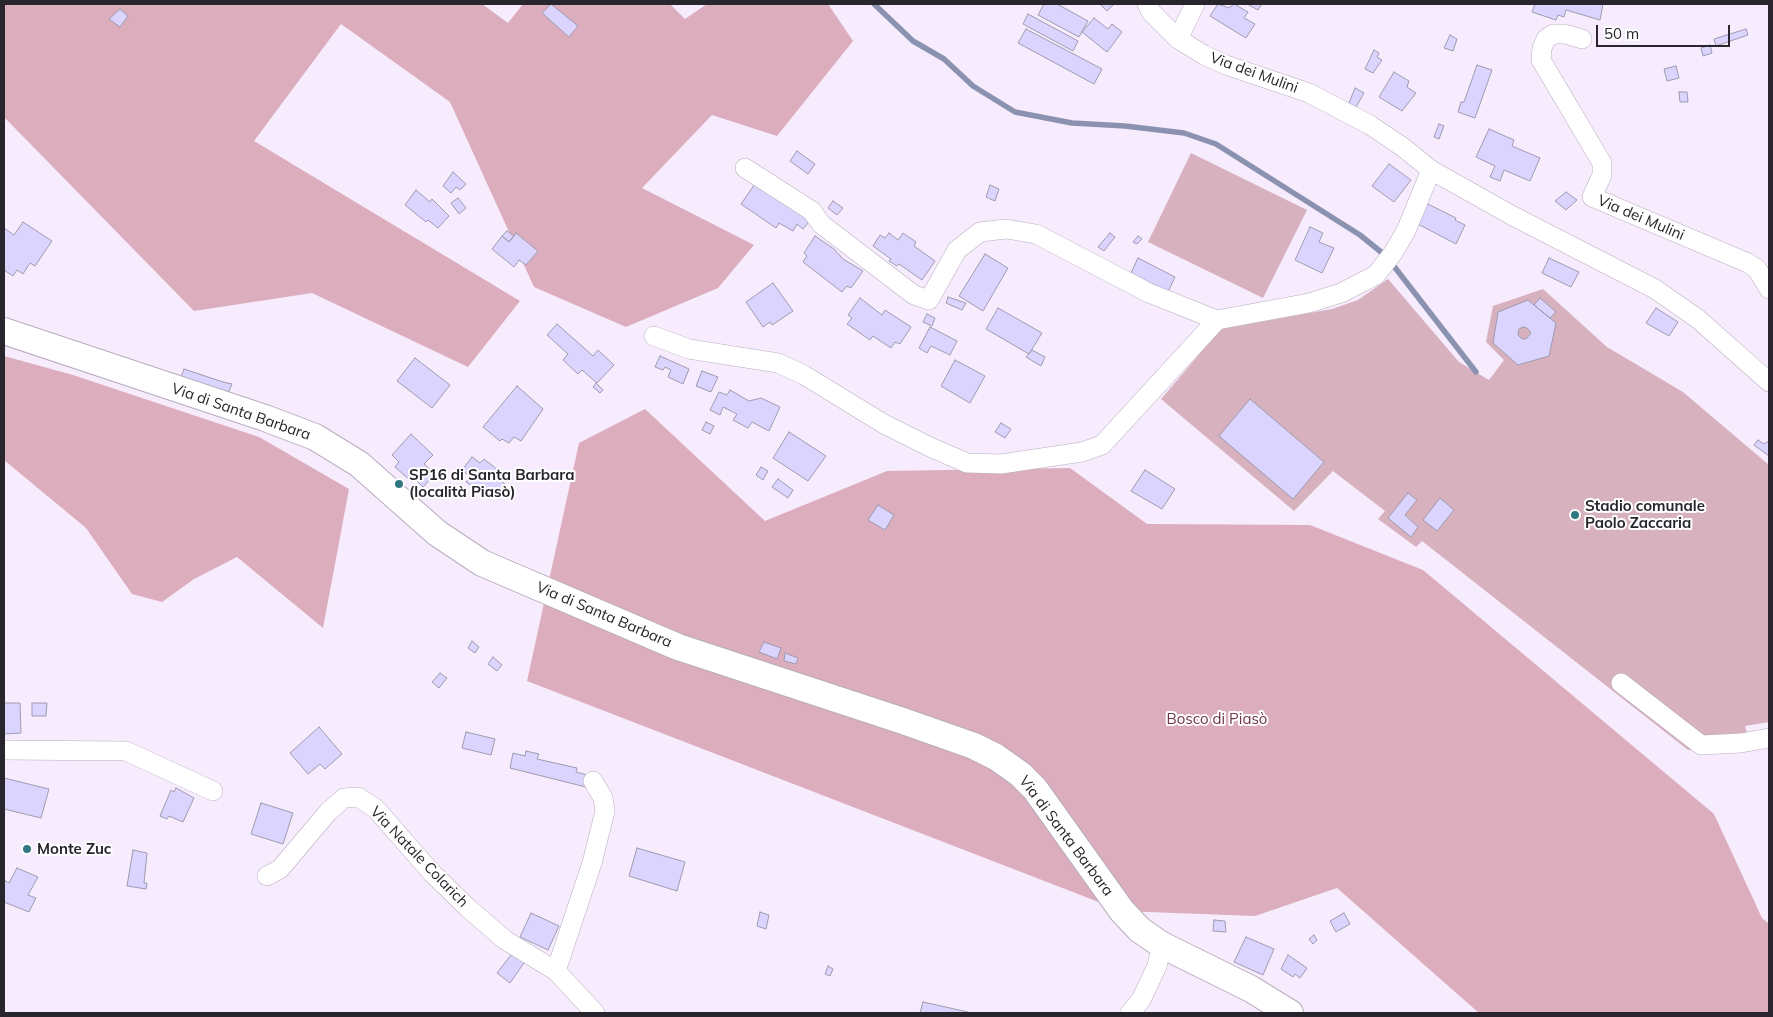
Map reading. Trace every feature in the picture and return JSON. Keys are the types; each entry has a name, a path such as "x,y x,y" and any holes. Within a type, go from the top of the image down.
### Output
{"street":[{"name":"Via dei Mulini","path":"1147,4 1151,12 1178,39 1226,65 1310,93 1370,124 1431,170 1513,216 1655,289 1698,319 1769,382"},
{"path":"1178,39 1195,4"},
{"name":"Via dei Mulini","path":"1582,39 1565,34 1553,34 1546,39 1542,48 1541,60 1602,163 1602,175 1592,198 1748,263 1756,270 1769,289"},
{"path":"745,168 812,211 821,224 914,295 929,300 957,250 980,232 1006,229 1036,234 1149,293 1217,320 1309,303 1341,294 1376,275 1393,253 1406,231 1431,170"},
{"path":"654,336 689,349 778,363 804,374 884,424 930,447 967,463 1000,464 1082,452 1102,445 1217,320"},
{"name":"Via di Santa Barbara","path":"4,331 265,418 315,437 359,464 437,533 482,562 678,647 928,730 974,746 996,757 1020,774 1035,789 1122,911 1140,930 1162,945 1251,989 1290,1013"},
{"path":"1621,683 1701,746 1741,743 1769,738"},
{"path":"4,750 126,751 213,791"},
{"path":"556,971 592,863 605,810 603,798 593,781"},
{"name":"Via Natale Colarich","path":"267,876 280,869 328,812 344,798 358,796 376,809 432,874 468,908 505,940 556,971 596,1013"},
{"path":"1130,1013 1141,1000 1157,966 1162,945"}],"shaded area":[{"path":"1191,153 1307,210 1263,298 1148,242"},
{"name":"Stadio comunale Paolo Zaccaria","path":"1388,279 1459,362 1489,380 1504,360 1486,342 1493,306 1543,289 1607,347 1683,392 1769,465 1769,722 1745,726 1751,747 1722,750 1688,750 1422,541 1416,547 1378,519 1385,511 1333,471 1294,511 1161,399 1221,329 1332,309 1358,300"}],"green space":[{"path":"4,4 482,4 508,23 523,4 670,4 685,19 707,4 828,4 853,41 777,136 712,115 642,188 754,245 718,288 626,327 534,287 450,102 341,24 254,141 520,301 468,367 312,293 194,311 4,117"},
{"path":"4,356 73,375 259,437 349,489 323,628 237,557 194,579 162,602 132,594 86,528 4,460"},
{"name":"Bosco di Piasò","path":"645,409 765,521 887,471 1070,468 1147,524 1310,525 1423,570 1714,814 1762,918 1769,924 1769,1013 1479,1013 1337,888 1255,916 1122,911 527,681 579,443"}],"building":[{"path":"551,4 578,26 569,37 542,13"},
{"path":"1044,4 1057,4 1088,21 1079,37 1038,15"},
{"path":"1100,4 1114,4 1107,11"},
{"path":"1218,4 1229,8 1234,4 1248,12 1244,18 1255,24 1246,38 1210,16"},
{"path":"1247,4 1262,4 1258,10"},
{"path":"1535,4 1603,4 1600,20 1566,10 1564,17 1558,15 1556,20 1532,12"},
{"path":"120,9 128,16 120,27 109,19"},
{"path":"1028,14 1078,41 1073,51 1023,24"},
{"path":"1094,18 1108,29 1112,24 1122,32 1107,52 1082,32"},
{"path":"1026,29 1102,69 1094,84 1018,43"},
{"path":"1746,29 1748,35 1716,46 1714,39"},
{"path":"1450,35 1457,39 1453,51 1444,48"},
{"path":"1710,45 1712,53 1703,56 1701,48"},
{"path":"1374,50 1379,53 1377,57 1382,60 1373,73 1365,69"},
{"path":"1477,65 1492,70 1475,118 1458,112 1461,102 1464,102"},
{"path":"1676,66 1679,78 1667,81 1664,69"},
{"path":"1394,72 1409,81 1407,87 1416,93 1402,111 1379,97"},
{"path":"1355,88 1364,93 1356,107 1349,103"},
{"path":"1679,92 1687,92 1688,102 1680,102"},
{"path":"1439,124 1444,126 1439,139 1434,137"},
{"path":"1489,129 1514,140 1512,146 1540,158 1530,181 1504,170 1500,181 1490,177 1495,166 1476,157"},
{"path":"797,151 815,164 808,174 790,161"},
{"path":"1389,164 1411,180 1394,202 1372,186"},
{"path":"453,172 466,184 460,190 456,187 451,193 443,186"},
{"path":"757,181 813,217 803,229 797,224 793,231 779,223 776,228 741,204"},
{"path":"990,185 999,189 995,201 986,197"},
{"path":"416,190 430,202 432,199 449,216 438,228 428,220 426,222 405,205"},
{"path":"1566,192 1577,200 1566,210 1555,201"},
{"path":"458,198 466,208 459,214 451,203"},
{"path":"833,201 843,208 837,215 828,208"},
{"path":"1426,203 1456,218 1455,220 1465,225 1456,244 1416,223"},
{"path":"23,222 52,241 35,266 30,263 23,274 17,270 13,276 4,270 4,228 14,235"},
{"path":"1310,227 1323,233 1319,242 1334,248 1322,273 1295,260"},
{"path":"507,231 514,236 509,242 502,236"},
{"path":"516,233 538,251 526,265 519,260 514,267 492,249 502,236 509,242"},
{"path":"889,233 898,240 903,233 916,242 914,246 935,261 922,280 899,264 897,266 889,261 891,259 873,246 880,235 885,238"},
{"path":"1110,233 1115,237 1104,251 1098,247"},
{"path":"815,236 834,249 843,259 863,271 851,288 847,286 842,292 803,262 807,256 804,253"},
{"path":"1138,236 1142,239 1137,244 1133,242"},
{"path":"985,254 1008,268 983,311 959,296"},
{"path":"1138,258 1175,277 1168,292 1131,273"},
{"path":"1549,258 1579,272 1571,287 1542,273"},
{"path":"773,283 793,311 772,325 770,322 763,327 746,302"},
{"path":"948,297 966,303 962,310 946,303"},
{"path":"860,298 882,315 885,310 911,327 900,344 895,342 891,348 873,336 870,340 847,324 852,318 848,315"},
{"path":"1540,298 1556,312 1550,318 1534,305"},
{"path":"1528,300 1556,323 1549,356 1518,365 1493,343 1498,312","holes":["1527,328 1531,333 1526,339 1522,339 1518,335 1519,329"]},
{"path":"998,308 1042,333 1029,354 986,329"},
{"path":"1656,308 1678,322 1669,336 1646,323"},
{"path":"927,314 935,318 932,326 923,322"},
{"path":"557,324 593,356 598,350 614,365 597,383 582,370 578,374 563,360 568,354 547,335"},
{"path":"930,327 957,341 950,355 931,346 927,353 919,348"},
{"path":"1032,350 1045,357 1041,366 1026,357"},
{"path":"660,356 689,369 683,384 668,377 671,370 665,367 663,370 655,367"},
{"path":"415,358 450,385 432,408 397,381"},
{"path":"955,360 985,376 970,403 941,386"},
{"path":"184,369 232,384 228,393 181,377"},
{"path":"702,371 718,377 711,392 696,386"},
{"path":"596,383 603,390 600,393 593,387"},
{"path":"517,386 543,409 521,441 514,437 509,443 502,439 500,441 483,427"},
{"path":"730,390 749,401 761,398 780,407 769,431 752,422 748,428 733,420 737,414 723,407 720,415 710,410 719,392 727,395"},
{"path":"1250,399 1324,462 1293,499 1219,436"},
{"path":"706,422 714,426 710,434 702,430"},
{"path":"1001,423 1011,429 1005,438 995,432"},
{"path":"789,432 826,456 808,481 773,458"},
{"path":"411,434 433,455 424,464 435,474 423,487 415,479 412,482 395,467 399,462 392,455"},
{"path":"1758,440 1764,444 1769,441 1769,456 1754,445"},
{"path":"472,457 480,463 484,459 503,474 499,479 506,485 499,495 485,494 487,490 481,485 477,489 466,482 471,477 462,470"},
{"path":"761,467 768,471 763,480 756,475"},
{"path":"1145,470 1175,489 1162,509 1131,491"},
{"path":"778,479 793,490 788,498 772,487"},
{"path":"1408,493 1417,500 1405,515 1418,527 1411,537 1388,518"},
{"path":"1440,498 1454,510 1437,531 1423,520"},
{"path":"878,505 894,515 885,530 868,520"},
{"path":"472,641 479,647 475,653 468,648"},
{"path":"764,642 781,648 777,659 759,652"},
{"path":"785,653 798,658 796,664 784,661"},
{"path":"493,657 502,665 497,671 488,664"},
{"path":"440,673 447,678 439,688 432,682"},
{"path":"4,703 20,703 21,733 4,734"},
{"path":"32,703 47,703 46,716 32,716"},
{"path":"319,727 342,754 325,769 320,764 308,774 290,753"},
{"path":"466,732 495,739 491,755 462,748"},
{"path":"526,751 539,754 537,759 577,768 576,772 587,775 586,787 510,768 513,753 525,756"},
{"path":"4,778 49,789 41,818 4,809"},
{"path":"176,788 194,798 183,822 169,816 167,819 160,816 171,790 174,792"},
{"path":"261,803 293,813 283,844 251,834"},
{"path":"637,848 685,862 677,891 629,876"},
{"path":"133,850 147,853 144,883 147,883 146,889 127,886"},
{"path":"17,868 38,877 28,895 36,898 29,912 4,902 4,880 9,883"},
{"path":"760,912 769,915 766,929 757,926"},
{"path":"531,913 559,926 548,950 520,937"},
{"path":"1344,913 1350,924 1336,932 1330,921"},
{"path":"1214,920 1225,921 1226,932 1213,931"},
{"path":"1314,935 1317,940 1313,944 1309,939"},
{"path":"1246,937 1274,949 1263,975 1234,962"},
{"path":"514,951 526,960 510,983 497,973"},
{"path":"1288,955 1307,968 1300,978 1295,974 1293,977 1281,969"},
{"path":"828,966 833,969 830,976 825,974"},
{"path":"923,1002 968,1012 968,1013 920,1013"}],"waterway":[{"path":"874,4 913,41 944,59 973,86 1015,112 1072,123 1125,126 1184,133 1216,144 1360,235 1386,256 1476,372"}],"place":[{"name":"SP16 di Santa Barbara (località Piasò)","path":"399,484"},
{"name":"Stadio comunale Paolo Zaccaria","path":"1575,515"},
{"name":"Monte Zuc","path":"27,849"}]}
